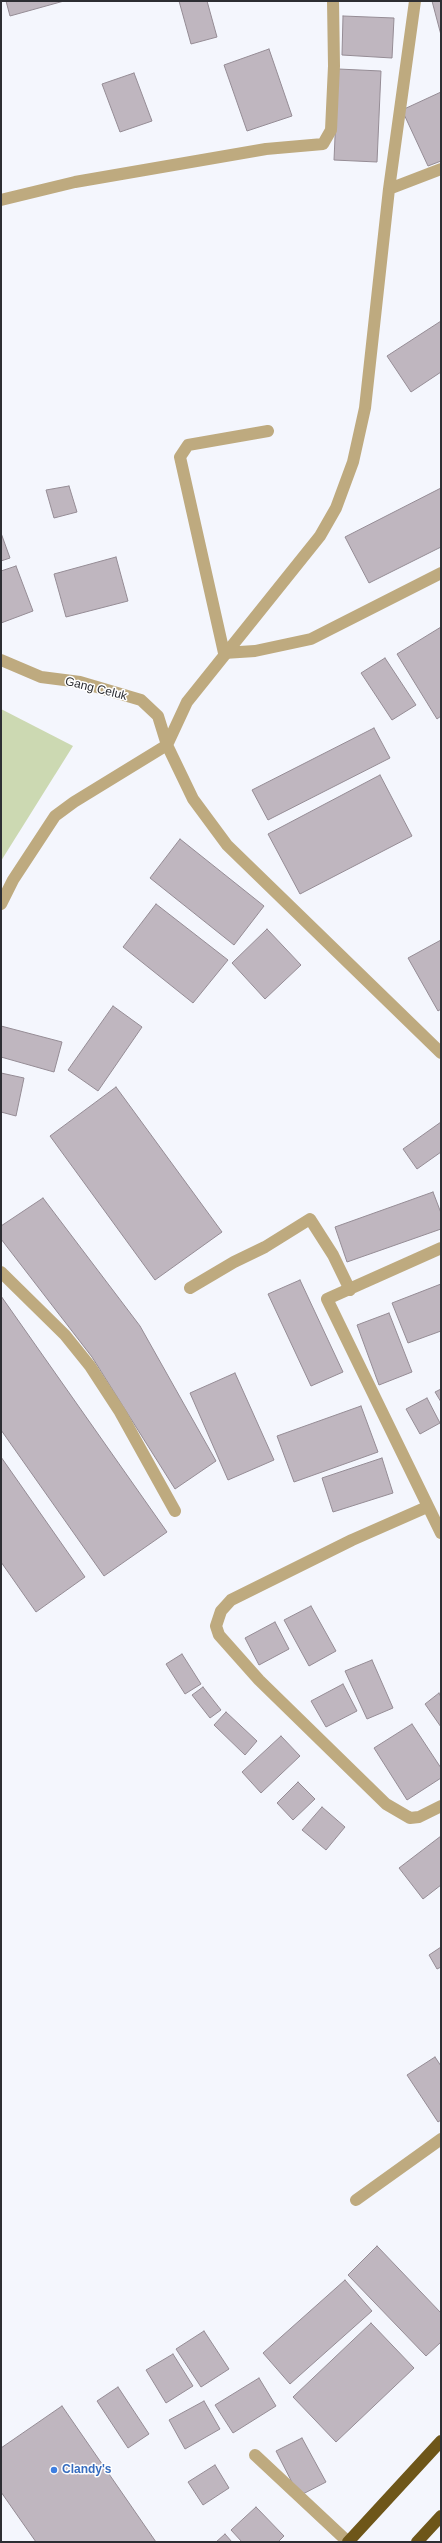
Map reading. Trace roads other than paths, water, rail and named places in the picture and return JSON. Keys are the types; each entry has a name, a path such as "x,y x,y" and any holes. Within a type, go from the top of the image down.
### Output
{"highway":[{"path":"348,2542 441,2441"},
{"path":"417,2542 441,2516"}],"street":[{"path":"1,200 75,182 251,152 324,144 331,130 334,66 332,1"},
{"path":"1,904 13,880 55,816 74,802 168,745 186,702 224,653 320,536 336,508 353,462 365,408 389,189 415,1"},
{"path":"389,189 441,169"},
{"path":"224,653 180,457 188,445 268,431"},
{"path":"224,653 255,651 311,639 441,573"},
{"name":"Gang Celuk","path":"1,660 41,677 80,682 140,700 158,716 168,745 193,799 227,845 436,1040 441,1053"},
{"path":"190,1288 234,1262 265,1247 310,1219 333,1255 350,1290"},
{"path":"441,1248 328,1299 427,1507 441,1533"},
{"path":"1,1272 65,1335 90,1366 120,1412 174,1511"},
{"path":"427,1507 352,1540 231,1600 220,1611 216,1626 219,1635 259,1680 386,1804 410,1818 419,1816 441,1806"},
{"path":"356,2200 441,2139"},
{"path":"255,2455 348,2542"}],"place":[{"name":"Clandy's","path":"54,2470"}]}
